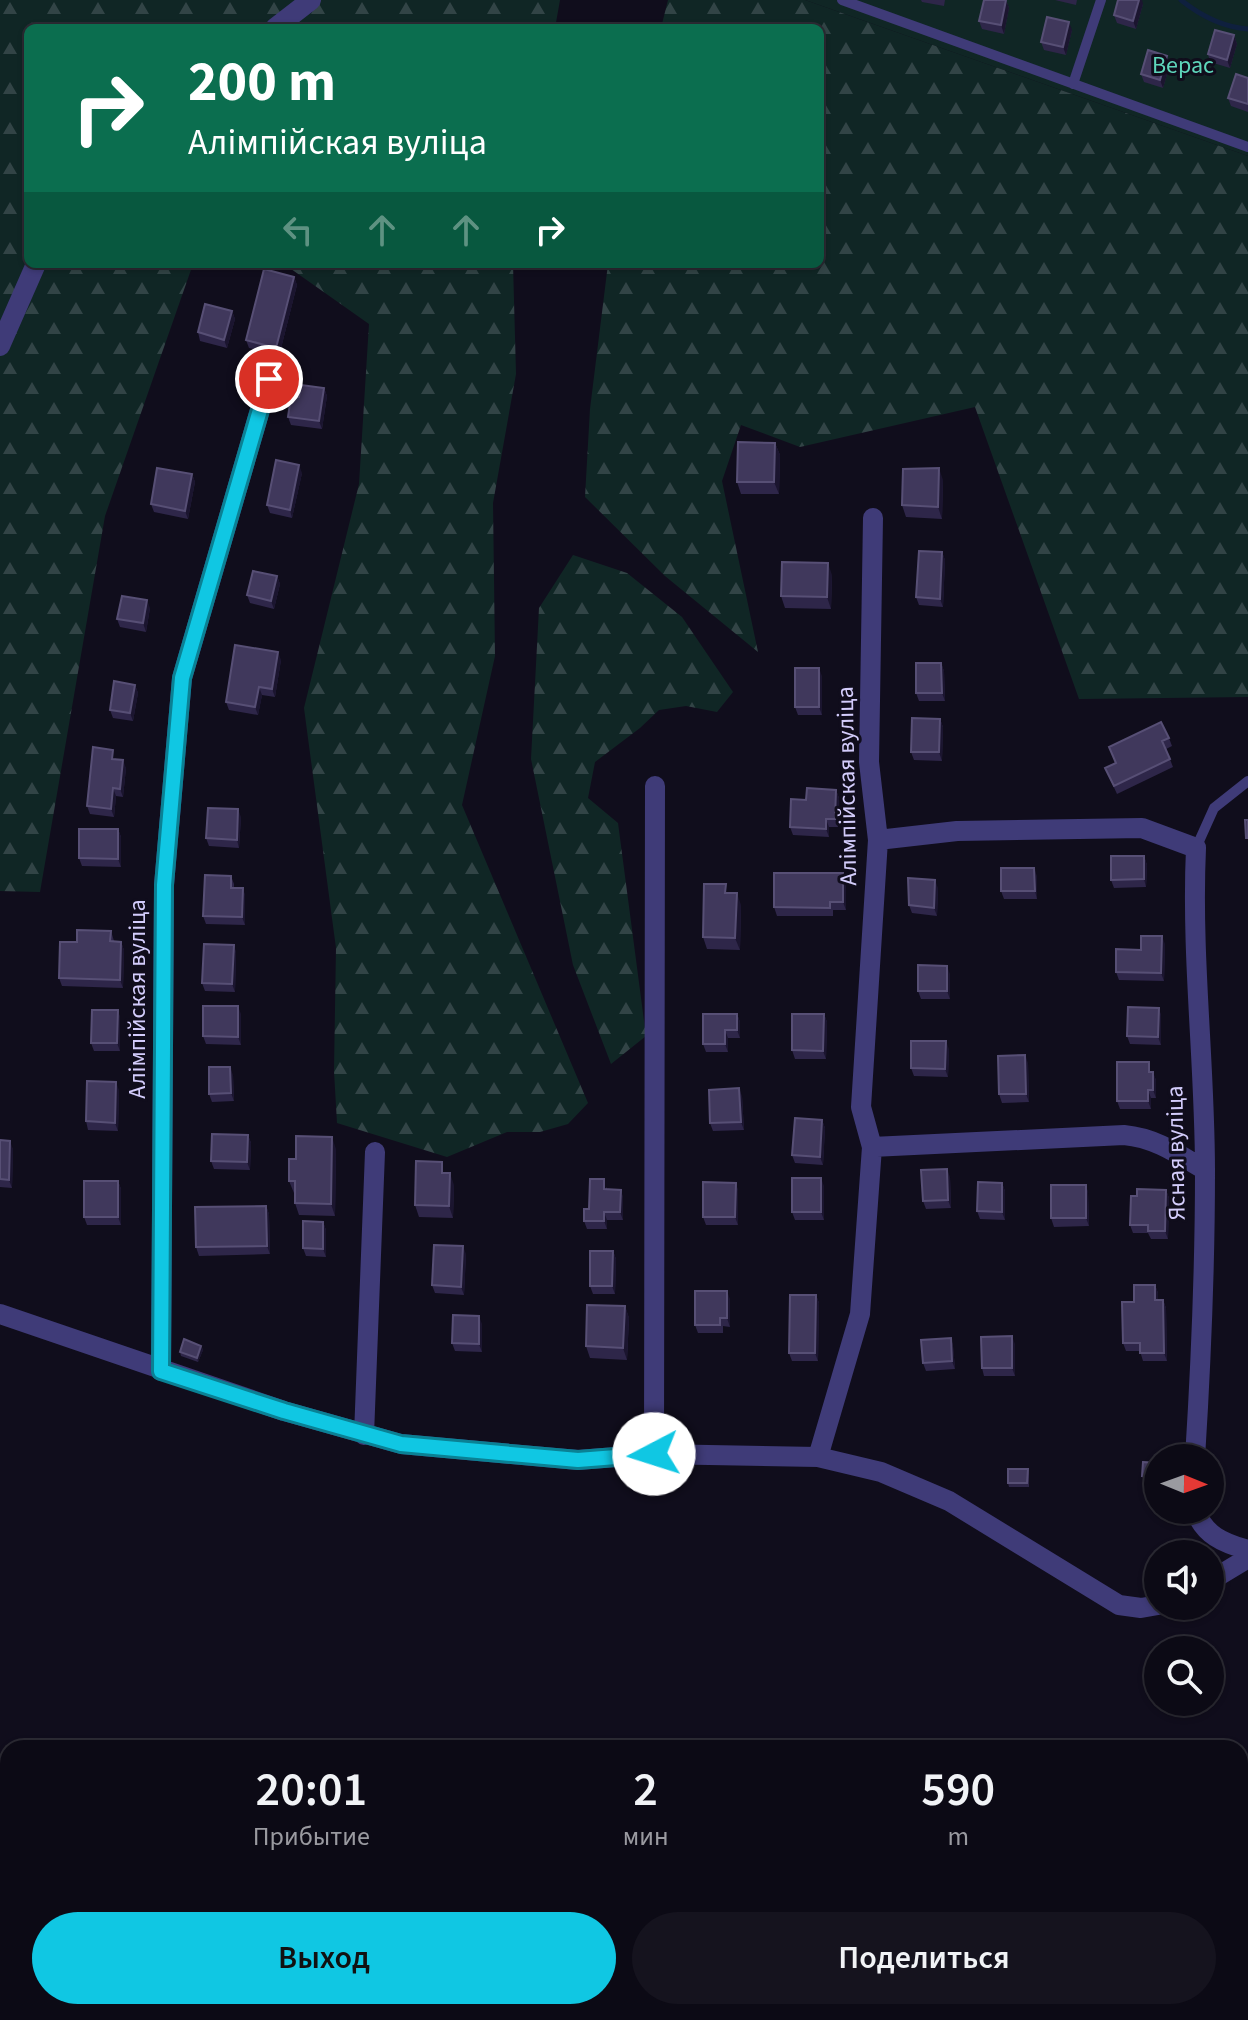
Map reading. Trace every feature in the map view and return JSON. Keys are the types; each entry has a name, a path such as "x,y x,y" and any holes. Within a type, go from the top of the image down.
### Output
{"street":[{"path":"280,24 311,0"},
{"path":"0,346 34,268"},
{"name":"Алімпійская вуліца","path":"161,1371 164,885 182,678 269,379"},
{"name":"Алімпійская вуліца","path":"818,1457 860,1314 872,1147 861,1107 878,840 869,762 873,518"},
{"path":"654,1454 655,786"},
{"path":"878,840 957,831 1142,828 1196,848"},
{"name":"Ясная вуліца","path":"1196,848 1193,911 1205,1170 1196,1444"},
{"path":"872,1147 1124,1135 1163,1144 1205,1170"},
{"path":"364,1435 375,1152"},
{"path":"0,1314 161,1371 401,1444 578,1460 654,1454 818,1457 881,1472 949,1501 1119,1605 1144,1607"},
{"path":"1200,1524 1216,1539 1248,1550"},
{"path":"1224,1573 1248,1558"}],"lane":[{"path":"842,0 1248,147"},
{"path":"1073,84 1101,0"},
{"path":"1196,848 1214,808 1248,781"}],"green space":[{"path":"0,0 560,0 556,24 24,24 24,268 192,268 105,516 40,892 0,891"},
{"path":"668,0 805,0 1248,156 1248,697 1079,699 975,407 800,447 741,425 722,481 758,652 665,576 585,497 590,409 608,268 824,268 824,24 662,24"},
{"name":"Верас","path":"805,0 1248,0 1248,156"},
{"path":"290,268 513,268 516,374 493,503 495,656 462,805 588,1103 568,1124 540,1132 507,1132 447,1157 337,1123 334,1071 336,948 304,708 359,484 369,324"},
{"path":"573,555 627,573 682,617 733,692 717,712 686,706 659,710 595,762 588,798 618,823 646,1036 611,1064 573,965 531,759 539,608"}],"building":[{"path":"984,0 1006,0 1001,25 979,21"},
{"path":"1118,0 1139,0 1133,21 1114,15"},
{"path":"1047,17 1069,22 1063,47 1041,42"},
{"path":"1215,30 1234,35 1227,60 1208,54"},
{"path":"1148,50 1167,56 1160,80 1141,74"},
{"path":"1236,74 1248,78 1248,104 1228,98"},
{"path":"264,269 294,277 276,348 246,340"},
{"path":"205,304 232,311 224,340 198,332"},
{"path":"301,385 324,388 319,421 288,417 291,396 299,397"},
{"path":"738,442 775,443 774,482 737,482"},
{"path":"276,460 299,465 290,510 267,505"},
{"path":"157,468 192,474 185,511 151,504"},
{"path":"939,468 938,507 902,505 903,469"},
{"path":"919,551 942,552 940,599 916,597"},
{"path":"782,562 828,563 827,597 781,596"},
{"path":"253,571 277,576 271,601 247,595"},
{"path":"122,596 147,600 143,623 117,619"},
{"path":"235,645 278,652 272,689 259,687 255,707 226,702"},
{"path":"916,663 941,663 942,693 916,693"},
{"path":"795,668 819,668 819,707 795,707"},
{"path":"114,681 135,685 130,713 110,710"},
{"path":"912,718 940,719 939,752 911,752"},
{"path":"1161,722 1169,738 1162,741 1170,759 1114,786 1105,768 1116,763 1109,747"},
{"path":"93,747 113,750 112,759 123,760 120,789 113,788 111,809 87,806"},
{"path":"807,788 836,790 835,819 826,819 826,829 790,827 791,799 806,800"},
{"path":"208,808 238,809 237,840 206,838"},
{"path":"1245,820 1248,820 1248,838 1246,838"},
{"path":"79,829 118,829 118,859 79,858"},
{"path":"1111,856 1144,856 1144,879 1111,880"},
{"path":"1001,868 1034,868 1035,891 1001,891"},
{"path":"774,873 843,873 843,902 830,902 830,908 774,907"},
{"path":"205,875 231,876 231,888 243,888 242,917 203,916"},
{"path":"908,878 935,880 934,908 909,905"},
{"path":"704,884 726,884 725,893 737,893 735,938 703,937"},
{"path":"77,930 111,931 110,941 121,942 120,980 59,978 60,942 77,942"},
{"path":"1141,936 1162,936 1161,973 1116,972 1116,949 1141,950"},
{"path":"204,944 234,945 232,984 202,983"},
{"path":"918,965 947,966 947,991 918,991"},
{"path":"203,1006 238,1006 238,1037 203,1036"},
{"path":"1128,1007 1159,1008 1158,1037 1127,1036"},
{"path":"92,1010 118,1010 117,1043 91,1043"},
{"path":"703,1014 737,1014 737,1030 725,1030 725,1044 703,1044"},
{"path":"792,1014 824,1014 823,1051 792,1050"},
{"path":"911,1041 946,1041 945,1069 911,1068"},
{"path":"1025,1055 1026,1094 999,1094 998,1056"},
{"path":"1117,1062 1149,1062 1149,1072 1153,1072 1153,1090 1148,1090 1148,1101 1117,1101"},
{"path":"209,1067 230,1067 231,1093 209,1094"},
{"path":"87,1081 116,1082 115,1123 86,1121"},
{"path":"739,1088 741,1122 710,1123 709,1090"},
{"path":"795,1118 822,1120 820,1157 792,1155"},
{"path":"212,1134 248,1135 247,1162 211,1161"},
{"path":"296,1136 332,1137 331,1204 295,1203 295,1181 289,1181 289,1159 296,1159"},
{"path":"0,1140 10,1141 9,1180 0,1179"},
{"path":"416,1161 442,1162 442,1173 450,1173 449,1206 415,1205"},
{"path":"947,1169 948,1200 923,1201 921,1170"},
{"path":"792,1178 821,1178 821,1212 792,1212"},
{"path":"590,1179 604,1179 604,1189 621,1190 620,1212 604,1212 604,1221 584,1221 584,1209 589,1209"},
{"path":"84,1181 118,1181 118,1217 84,1217"},
{"path":"703,1182 736,1183 735,1217 703,1217"},
{"path":"978,1182 1002,1183 1002,1212 977,1211"},
{"path":"1051,1185 1086,1185 1086,1218 1051,1218"},
{"path":"1137,1189 1166,1190 1165,1231 1148,1231 1148,1225 1130,1225 1131,1196 1137,1196"},
{"path":"266,1206 267,1246 196,1247 195,1207"},
{"path":"303,1221 323,1222 323,1249 303,1248"},
{"path":"434,1245 463,1246 461,1287 432,1285"},
{"path":"590,1251 613,1251 612,1286 590,1286"},
{"path":"1134,1285 1155,1285 1155,1300 1163,1300 1164,1353 1140,1353 1140,1343 1123,1343 1122,1302 1134,1302"},
{"path":"695,1291 727,1291 727,1318 720,1318 720,1325 695,1325"},
{"path":"790,1295 816,1295 815,1353 789,1353"},
{"path":"587,1305 625,1306 623,1348 586,1346"},
{"path":"453,1315 479,1316 479,1344 452,1343"},
{"path":"1012,1336 1012,1368 982,1368 981,1337"},
{"path":"951,1338 952,1361 923,1363 921,1340"},
{"path":"184,1339 201,1346 197,1358 180,1352"},
{"path":"1008,1469 1028,1469 1027,1483 1008,1483"}],"waterway":[{"path":"1181,0 1212,20 1248,29"}],"route":[{"path":"269,379 182,678 164,885 161,1371 284,1411 401,1444 578,1460 654,1454"}]}
